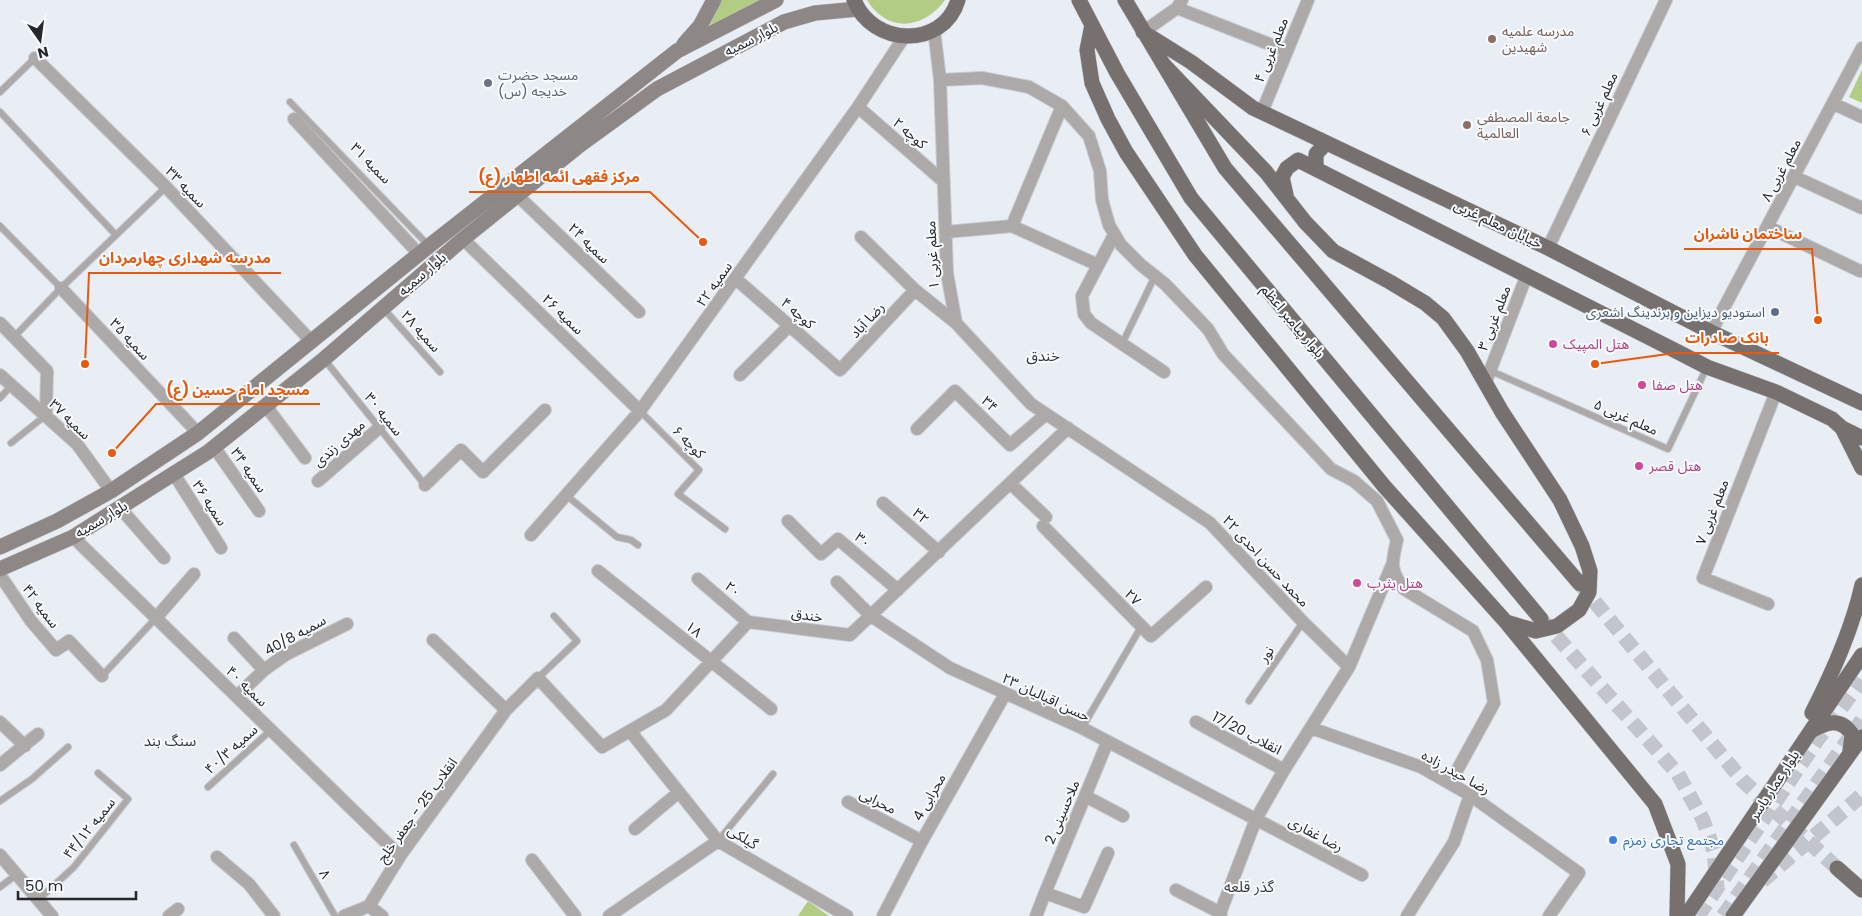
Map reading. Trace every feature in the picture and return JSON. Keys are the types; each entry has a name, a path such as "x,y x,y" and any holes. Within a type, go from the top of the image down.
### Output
{"main road":[{"path":"677,52 700,26 714,0"},
{"name":"بلوار سمیه","path":"1,545 57,521 111,491 198,433 424,250 677,52 776,0"},
{"path":"856,4 870,23 886,33 904,36 919,35 934,29 947,19 958,0"},
{"name":"بلوار پیامبر اعظم","path":"1079,0 1117,73 1192,198 1541,619"},
{"path":"1125,0 1225,168 1580,584"},
{"name":"بلوار سمیه","path":"0,569 73,537 214,447 324,359 463,239 580,145 657,89 784,22 856,4"},
{"path":"1092,25 1087,50 1092,83 1108,119 1126,152 1195,255 1384,486 1506,622 1655,804 1678,864 1676,916"},
{"name":"خیابان معلم غربی","path":"1143,32 1191,62 1252,108 1548,248 1711,332 1862,403"},
{"path":"1163,64 1286,195 1305,222 1333,251 1425,303 1443,318 1488,377 1560,500 1582,546 1590,572 1589,592 1579,610 1557,626 1536,631 1506,622"},
{"path":"1316,169 1316,154 1326,143"},
{"path":"1286,195 1282,177 1287,168 1298,160 1707,367 1776,392 1832,419 1842,428 1862,438"},
{"path":"1842,428 1862,468"},
{"path":"1791,758 1837,663 1856,610 1862,585"},
{"name":"بلوار عمار یاسر","path":"1686,916 1862,655"},
{"path":"1809,732 1825,723 1840,723 1852,734 1850,751"},
{"path":"1733,916 1850,751 1862,737"},
{"path":"1837,868 1862,890"}],"street":[{"name":"معلم غربی ۴","path":"1262,112 1308,0"},
{"name":"معلم غربی ۶","path":"1548,248 1666,0"},
{"path":"1143,32 1180,4 1287,51"},
{"name":"معلم غربی ۱","path":"934,29 940,80 947,273 956,323"},
{"name":"سمیه ۲۲","path":"531,535 640,411 858,107 904,36"},
{"name":"معلم غربی ۸","path":"1711,332 1834,104 1862,48"},
{"name":"سمیه ۳۳","path":"35,58 166,187 312,342"},
{"path":"940,80 982,78 1029,87 1062,106 1090,136 1100,170 1102,200 1109,225 1120,245 1166,284 1208,329 1223,354 1331,469 1354,481 1377,502 1397,540 1392,565 1349,667 1284,770 1256,819 1222,915 1176,890"},
{"path":"1834,104 1862,117"},
{"path":"1012,226 1062,106"},
{"name":"کوچه ۲","path":"858,107 943,181"},
{"name":"سمیه ۳۱","path":"294,119 424,250"},
{"path":"1795,177 1862,208"},
{"name":"سمیه ۲۴","path":"518,196 639,312"},
{"path":"946,232 1012,226 1098,265"},
{"path":"1768,227 1860,271"},
{"path":"1114,235 1082,296 1084,314 1091,323 1164,372"},
{"path":"861,238 916,290 956,323 1031,404 1045,415 1068,428"},
{"name":"سمیه ۲۶","path":"463,239 640,411"},
{"name":"معلم غربی ۳","path":"1488,377 1526,277"},
{"name":"کوچه ۴","path":"736,279 840,370"},
{"name":"سمیه ۳۵","path":"61,288 198,433"},
{"name":"رضا آباد","path":"840,370 916,290"},
{"path":"0,323 47,370 46,415"},
{"path":"740,375 789,326"},
{"name":"سمیه ۳۷","path":"0,375 77,444 111,491"},
{"name":"۳۴","path":"916,429 955,391 1010,445 1045,415"},
{"name":"معلم غربی ۷","path":"1768,604 1703,578 1776,392"},
{"path":"266,406 305,458"},
{"path":"425,485 461,450 483,472 545,410"},
{"name":"مهدی زندی","path":"318,481 379,428"},
{"name":"خندق","path":"748,622 850,635 1068,428"},
{"name":"۲۲ محمد حسن احدی","path":"1068,428 1210,523 1302,622 1349,667"},
{"name":"سمیه ۳۴","path":"214,447 259,511"},
{"name":"سمیه ۳۶","path":"174,474 221,548"},
{"name":"۲۷","path":"1011,484 1151,636 1206,587"},
{"name":"۳۲","path":"883,502 939,552"},
{"path":"120,508 164,558"},
{"name":"۳۰","path":"788,522 821,554 838,539 898,590"},
{"name":"سمیه ۴۰","path":"73,537 400,856"},
{"path":"1392,565 1396,578 1404,589 1473,631 1487,660 1494,703 1450,783"},
{"name":"۱۸","path":"598,571 771,709"},
{"path":"155,619 194,574"},
{"name":"سمیه ۴۲","path":"0,575 31,622 56,650 69,641 102,676"},
{"name":"۲۰","path":"698,579 748,622"},
{"name":"۲۳ حسن اقبالیان","path":"837,582 870,616 922,652 1005,694 1082,728 1107,743 1256,819"},
{"path":"538,678 602,747 666,710 748,622"},
{"name":"سمیه 40/8","path":"237,696 264,670 285,655 347,624"},
{"path":"234,638 264,670"},
{"path":"433,640 506,710"},
{"name":"انقلاب 25 - جعفر خلج","path":"370,906 400,856 506,710 538,678"},
{"name":"محرابی 4","path":"884,916 922,840 1005,694"},
{"path":"0,722 25,746"},
{"name":"انقلاب 17/20","path":"1196,722 1284,770"},
{"name":"رضا حیدر زاده","path":"1311,728 1421,767 1470,795 1579,873 1549,916"},
{"name":"گیلکی","path":"630,731 718,840 847,916"},
{"path":"0,765 38,734"},
{"name":"ملاحسینی 2","path":"1036,916 1107,743"},
{"path":"635,829 679,792"},
{"path":"1407,916 1454,842 1470,795"},
{"path":"1085,796 1124,816"},
{"name":"محرابی","path":"848,802 922,840"},
{"name":"رضا غفاری","path":"1256,819 1362,875"},
{"path":"609,916 718,840"},
{"path":"1044,893 1084,907 1108,853"},
{"path":"0,855 52,916"},
{"path":"217,857 249,884 274,916"},
{"path":"532,860 575,916"},
{"path":"344,916 370,906 382,916"}],"lane":[{"path":"0,92 35,58"},
{"name":"سمیه ۳۱","path":"290,102 424,250"},
{"path":"0,112 116,235"},
{"path":"14,337 61,288 166,187"},
{"path":"0,226 61,288"},
{"path":"1122,344 1155,276"},
{"name":"سمیه ۲۸","path":"383,308 440,372"},
{"name":"سمیه ۳۰","path":"324,359 425,485"},
{"name":"معلم غربی ۵","path":"1488,377 1668,449 1707,367"},
{"path":"0,398 12,385"},
{"name":"کوچه ۶","path":"640,411 699,470 678,494 725,529"},
{"path":"10,443 46,415"},
{"path":"566,495 617,537 631,540 638,545"},
{"path":"538,678 577,641 554,616"},
{"path":"102,676 155,619"},
{"name":"نور","path":"1249,701 1302,622"},
{"path":"1082,728 1141,627"},
{"name":"سمیه ۴۰/۳","path":"208,787 271,730"},
{"path":"0,801 32,779 68,747"},
{"name":"سمیه ۴۴/۱۲","path":"38,900 74,867 128,799 98,773"},
{"path":"718,840 773,774"},
{"name":"۸","path":"294,845 335,916"},
{"path":"0,887 16,875"}],"green space":[{"path":"714,0 776,0 677,51"},
{"path":"867,0 945,0 926,17 916,22 905,24 885,18 875,11"},
{"path":"1862,70 1862,103 1849,97"},
{"path":"808,901 829,916 798,916"}],"tunnel":[{"path":"1580,584 1743,781 1837,868"},
{"path":"1541,619 1678,774 1703,820 1714,851 1717,888"},
{"path":"1698,916 1818,739 1862,680"},
{"path":"1723,916 1862,720"},
{"path":"1762,881 1862,795"}],"place":[{"name":"مدرسه علمیه شهیدین","path":"1492,39"},
{"name":"مسجد حضرت خدیجه (س)","path":"488,83"},
{"name":"جامعة المصطفی العالمیة","path":"1467,125"},
{"name":"مرکز فقهی ائمه اطهار (ع)","path":"703,242"},
{"name":"استودیو دیزاین و برندینگ اشعری","path":"1775,312"},
{"name":"ساختمان ناشران","path":"1818,320"},
{"name":"هتل المپیک","path":"1553,344"},
{"name":"مدرسه شهداری چهارمردان","path":"85,364"},
{"name":"بانک صادرات","path":"1595,364"},
{"name":"هتل صفا","path":"1642,385"},
{"name":"مسجد امام حسین (ع)","path":"112,453"},
{"name":"هتل قصر","path":"1639,466"},
{"name":"هتل یثرب","path":"1357,583"},
{"name":"مجتمع تجاری زمزم","path":"1613,840"}],"district":[{"name":"خندق","path":"1043,356"},
{"name":"سنگ بند","path":"170,741"},
{"name":"گذر قلعه","path":"1249,887"}]}
